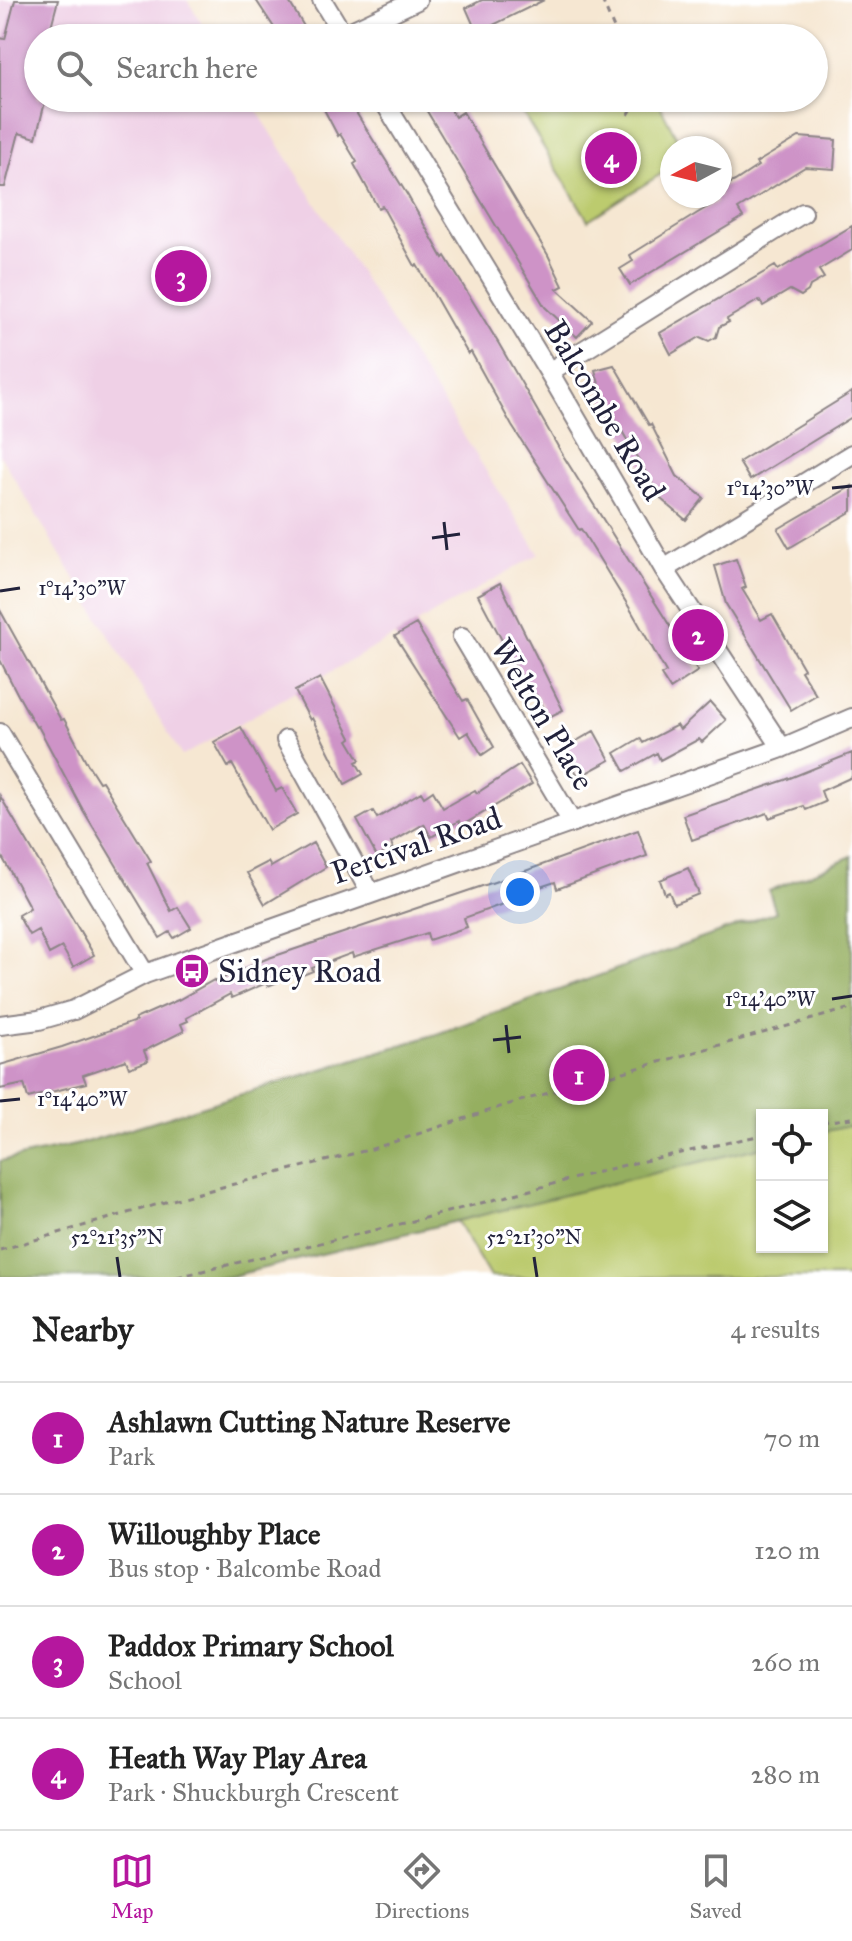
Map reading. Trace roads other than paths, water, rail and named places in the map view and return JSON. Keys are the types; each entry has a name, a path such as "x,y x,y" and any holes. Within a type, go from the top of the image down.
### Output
{"street":[{"path":"322,0 337,24"},
{"path":"368,24 417,0"},
{"name":"Balcombe Road","path":"391,112 549,372 664,569 782,748"},
{"path":"549,372 803,213"},
{"path":"664,569 852,454"},
{"name":"Welton Place","path":"462,637 572,822"},
{"name":"Percival Road","path":"0,1025 39,1020 74,1010 145,974 782,748 852,718"},
{"path":"0,733 145,974"},
{"path":"286,740 370,892"}],"place":[{"name":"Heath Way Play Area","path":"611,158"},
{"name":"Paddox Primary School","path":"181,276"},
{"name":"Willoughby Place","path":"698,635"},
{"name":"Sidney Road","path":"192,971"},
{"name":"Ashlawn Cutting Nature Reserve","path":"579,1075"}]}
